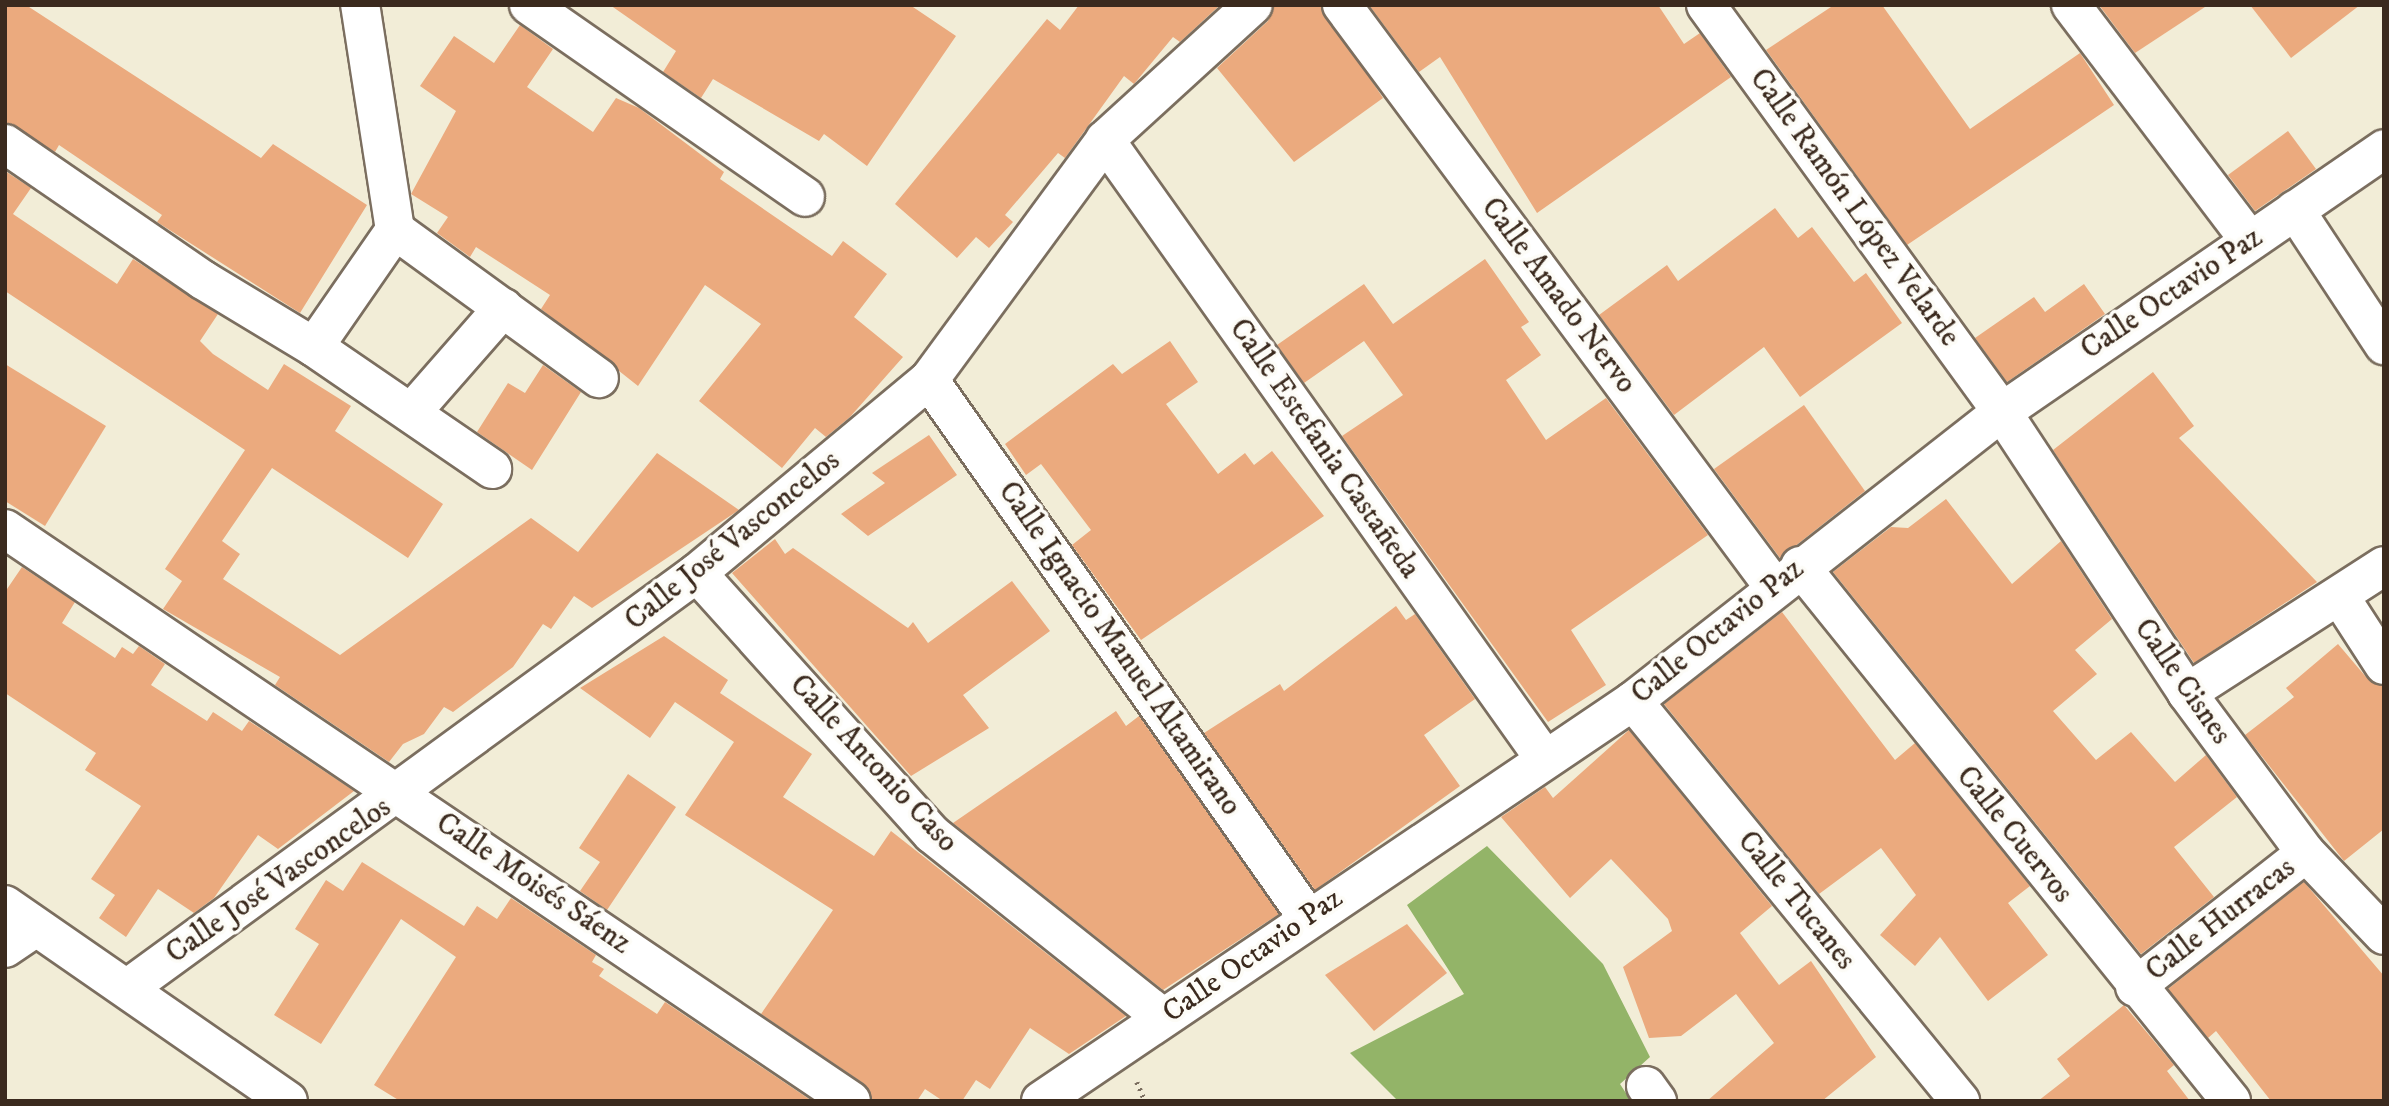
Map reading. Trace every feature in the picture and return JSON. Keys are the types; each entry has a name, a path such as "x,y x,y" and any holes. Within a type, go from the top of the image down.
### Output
{"street":[{"path":"314,347 395,230 360,5"},
{"path":"529,5 805,197"},
{"name":"Calle José Vasconcelos","path":"128,988 402,794 697,573 929,380 1105,140 1253,5"},
{"name":"Calle Amado Nervo","path":"1342,5 1787,577"},
{"name":"Calle Ramón López Velarde","path":"1706,5 2002,412"},
{"path":"2071,5 2250,241"},
{"name":"Calle Estefania Castañeda","path":"1105,140 1544,758"},
{"path":"5,144 203,280 314,347 492,469"},
{"name":"Calle Octavio Paz","path":"1041,1101 1544,758 1633,701 1787,577 2002,412 2384,149"},
{"path":"2295,210 2384,345"},
{"path":"395,230 599,378"},
{"path":"411,413 503,308"},
{"name":"Calle Ignacio Manuel Altamirano","path":"929,380 1308,918"},
{"name":"Calle Cisnes","path":"2002,412 2187,694 2306,853 2384,934"},
{"name":"Calle Moisés Sáenz","path":"5,529 402,794 851,1101"},
{"path":"2187,694 2384,566"},
{"name":"Calle Antonio Caso","path":"697,573 932,834 1163,1018"},
{"name":"Calle Cuervos","path":"1787,577 2231,1101"},
{"path":"2340,597 2384,665"},
{"name":"Calle Tucanes","path":"1633,701 1960,1101"},
{"name":"Calle Hurracas","path":"2136,987 2306,853"},
{"path":"15,927 128,988 288,1101"}],"green space":[{"path":"1487,846 1603,964 1650,1057 1620,1084 1631,1101 1398,1101 1350,1053 1464,994 1407,905"}],"building":[{"path":"5,5 26,5 261,158 273,144 367,205 300,313 157,222 162,215 59,145 55,152 5,122"},
{"path":"610,5 910,5 956,36 867,166 824,134 819,141 713,79 701,98 663,72 676,51"},
{"path":"1079,5 1220,5 1180,42 1173,37 1134,84 1124,76 1065,158 1058,153 1005,215 1013,222 989,248 976,237 957,258 895,204 1047,19 1060,30"},
{"path":"1274,5 1321,5 1383,98 1294,162 1217,68 1268,21"},
{"path":"1369,5 1658,5 1684,44 1700,33 1731,77 1537,213 1440,57 1419,72"},
{"path":"1834,5 1882,5 1970,129 2080,53 2114,105 1907,245 1766,50"},
{"path":"2099,5 2208,5 2135,53"},
{"path":"2250,5 2360,5 2291,58"},
{"path":"520,25 553,49 527,87 593,132 616,98 639,108 724,172 720,179 832,256 843,241 887,274 854,317 903,357 850,417 826,437 815,428 782,468 699,401 761,324 705,285 638,386 541,309 550,295 476,247 470,257 437,233 448,217 411,194 456,111 420,86 454,36 494,63"},
{"path":"2288,131 2316,169 2255,211 2228,175"},
{"path":"5,171 31,188 13,214 117,284 133,259 218,314 200,341 213,354 268,390 284,364 351,406 335,431 443,504 408,558 272,468 222,541 240,554 223,579 340,655 531,518 578,552 657,453 739,510 592,608 574,596 551,629 543,624 513,667 453,712 444,707 424,734 403,744 389,762 275,685 280,677 163,609 182,581 165,569 245,450 5,291"},
{"path":"1775,208 1798,238 1812,227 1854,282 1866,273 1902,323 1800,397 1764,347 1674,415 1599,315 1667,265 1678,281"},
{"path":"1485,259 1529,322 1521,327 1541,355 1506,380 1546,440 1606,398 1708,535 1571,630 1606,685 1548,722 1342,436 1403,395 1364,341 1304,383 1277,345 1364,284 1393,324"},
{"path":"2084,284 2105,314 2007,382 1975,338 2034,297 2045,312"},
{"path":"1170,341 1198,382 1166,404 1218,474 1245,453 1254,465 1272,451 1324,516 1141,640 1072,545 1091,530 1041,464 1026,475 1005,444 1113,364 1122,374"},
{"path":"5,364 106,426 45,526 5,501"},
{"path":"543,365 581,392 532,470 477,432 508,383 525,393"},
{"path":"2153,372 2194,426 2179,438 2317,582 2194,663 2053,450"},
{"path":"1804,405 1865,491 1780,558 1714,469"},
{"path":"929,435 957,475 868,536 841,514 885,483 872,473"},
{"path":"1946,499 2012,584 2061,541 2112,619 2075,650 2097,674 2053,711 2096,760 2131,732 2175,782 2206,755 2237,797 2174,847 2214,897 2141,954 1833,572 1891,527 1908,528"},
{"path":"775,539 785,554 793,548 908,628 913,622 928,643 1012,581 1050,631 963,695 989,728 911,776 732,573"},
{"path":"22,567 75,602 62,623 115,658 122,647 133,654 139,646 165,664 151,685 207,721 213,712 242,731 249,721 354,791 278,849 258,835 214,898 194,913 158,889 126,937 99,918 115,895 91,879 141,806 85,770 96,753 5,693 5,592"},
{"path":"1396,606 1406,620 1415,614 1475,699 1424,735 1460,786 1315,890 1204,733 1280,684 1284,691"},
{"path":"1782,612 1895,760 1915,743 2030,886 2008,903 2048,955 1988,1001 1940,937 1915,966 1880,935 1916,895 1881,848 1819,894 1664,704"},
{"path":"664,636 728,680 720,693 812,754 783,797 874,856 891,831 1126,1016 1069,1054 1030,1028 990,1089 976,1080 962,1101 943,1101 925,1089 917,1101 873,1101 863,1083 761,1014 833,910 685,815 734,742 675,702 650,738 580,688"},
{"path":"2338,644 2366,677 2384,687 2384,829 2344,861 2245,735 2294,697 2286,688"},
{"path":"1116,711 1126,726 1139,716 1279,914 1163,990 953,823"},
{"path":"1629,730 1772,906 1740,933 1779,985 1811,961 1876,1057 1822,1101 1707,1101 1774,1043 1736,994 1681,1036 1649,1038 1623,967 1672,931 1668,919 1611,859 1570,898 1501,817 1545,787 1553,798"},
{"path":"628,774 676,807 607,910 580,891 600,862 579,848"},
{"path":"362,862 464,926 477,906 497,919 511,898 596,955 592,962 604,969 599,976 657,1014 665,1002 812,1101 400,1101 374,1085 456,957 401,919 321,1044 274,1015 319,944 295,929 326,880 343,891"},
{"path":"2304,882 2384,976 2384,1101 2271,1101 2216,1031 2208,1038 2168,989"},
{"path":"1407,924 1447,973 1374,1031 1325,975"},
{"path":"2124,1005 2174,1065 2167,1071 2190,1101 2038,1101 2070,1076 2057,1059"}]}
